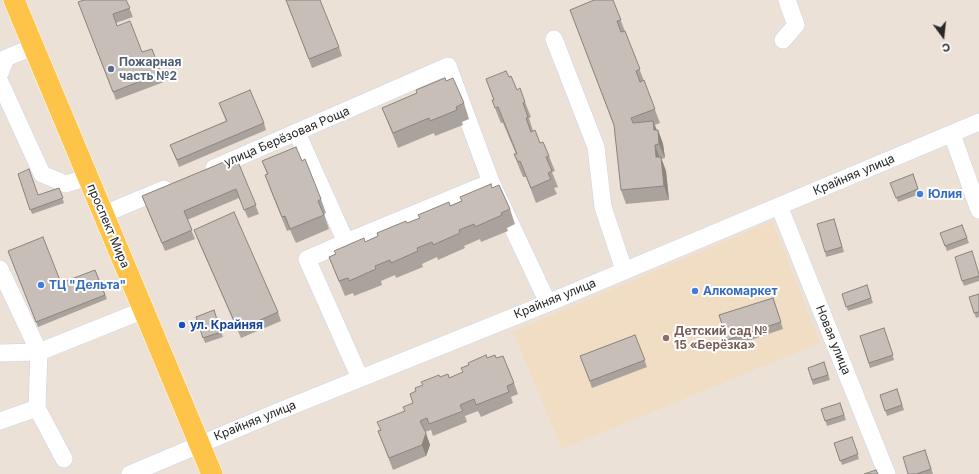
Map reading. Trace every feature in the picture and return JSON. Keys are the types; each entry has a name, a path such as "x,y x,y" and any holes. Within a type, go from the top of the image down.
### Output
{"main road":[{"name":"проспект Мира","path":"14,0 212,474"}],"street":[{"path":"783,40 796,26 787,0"},
{"path":"554,39 596,147 603,206 624,270"},
{"path":"0,73 6,58 34,47"},
{"name":"улица Берёзовая Роща","path":"198,175 448,66 491,182"},
{"path":"0,82 42,174 66,184 88,177"},
{"name":"Крайняя улица","path":"130,474 360,378 548,303 979,122"},
{"path":"297,133 346,242"},
{"path":"952,134 979,210"},
{"path":"360,378 307,259 491,182 548,303"},
{"path":"104,214 176,184"},
{"name":"Новая улица","path":"780,206 887,474"},
{"path":"0,269 39,352 37,408 64,459"},
{"path":"0,353 39,352 144,310"},
{"path":"0,421 37,408"}],"shaded area":[{"name":"Детский сад № 15 «Берёзка»","path":"772,221 820,343 562,449 513,332"}],"building":[{"path":"84,0 126,0 130,8 113,14 117,26 130,21 142,52 152,49 161,73 113,92 78,2"},
{"path":"286,0 320,0 339,47 309,59"},
{"path":"594,0 613,0 621,20 617,21 621,32 625,31 640,69 636,71 640,82 644,80 655,109 631,118 633,123 653,121 654,130 658,130 659,144 655,145 656,157 661,157 664,186 621,190 614,125 570,10"},
{"path":"506,71 509,77 511,76 517,90 520,88 528,117 526,118 531,132 535,130 540,143 543,142 549,156 546,157 552,171 548,173 551,179 531,188 520,161 518,162 514,154 517,154 498,107 495,108 492,100 494,100 486,79"},
{"path":"445,78 446,81 453,78 464,103 456,107 457,110 430,121 429,118 393,133 382,108 417,93 416,90"},
{"path":"250,90 264,123 177,160 170,145 227,121 219,103"},
{"path":"296,147 302,161 305,159 321,199 318,201 324,215 290,229 285,216 282,217 265,175 268,174 262,161"},
{"path":"236,157 256,205 244,210 236,189 184,211 192,230 162,243 142,196"},
{"path":"29,169 38,195 59,188 63,198 30,210 18,174"},
{"path":"913,174 918,189 896,198 890,183"},
{"path":"491,184 492,188 499,185 510,209 501,213 502,215 475,227 474,224 459,230 460,233 433,245 432,242 417,248 418,251 391,263 390,260 375,266 376,269 349,281 348,278 339,281 329,257 336,254 334,251 364,238 365,242 378,236 377,233 406,221 407,223 420,218 418,215 449,202 450,206 462,201 460,197"},
{"path":"234,212 278,312 238,330 194,230"},
{"path":"834,219 842,247 825,252 817,224"},
{"path":"962,225 967,238 945,246 940,233"},
{"name":"ТЦ \"Дельта\"","path":"43,237 61,283 95,270 105,295 36,322 8,251"},
{"path":"972,251 979,276 962,281 955,257"},
{"path":"867,285 871,298 846,307 842,294"},
{"path":"979,294 979,312 974,313 969,297"},
{"path":"773,298 781,322 727,340 719,315"},
{"path":"214,310 221,332 203,338 196,317"},
{"path":"884,328 893,355 869,363 860,336"},
{"path":"635,335 645,360 590,381 580,356"},
{"path":"486,355 487,358 495,355 496,358 503,356 514,383 507,386 509,392 476,405 474,399 460,405 463,411 429,424 427,418 420,421 426,433 422,445 389,458 378,431 381,430 377,422 405,411 403,407 413,403 410,394 416,391 415,388 423,385 421,382 439,375 440,377 448,374 449,378 463,372 461,368 469,365 468,363"},
{"path":"824,362 828,375 812,380 808,368"},
{"path":"897,389 902,405 885,411 880,395"},
{"path":"840,403 844,415 825,421 821,409"},
{"path":"852,437 858,454 840,461 834,443"},
{"path":"925,450 931,469 916,474 908,474 903,457"},
{"path":"876,470 878,474 864,474"}],"place":[{"name":"Пожарная часть №2","path":"111,69"},
{"name":"Юлия","path":"920,194"},
{"name":"ТЦ \"Дельта\"","path":"41,285"},
{"name":"Алкомаркет","path":"695,291"},
{"name":"ул. Крайняя","path":"182,325"},
{"name":"Детский сад № 15 «Берёзка»","path":"666,338"}]}
